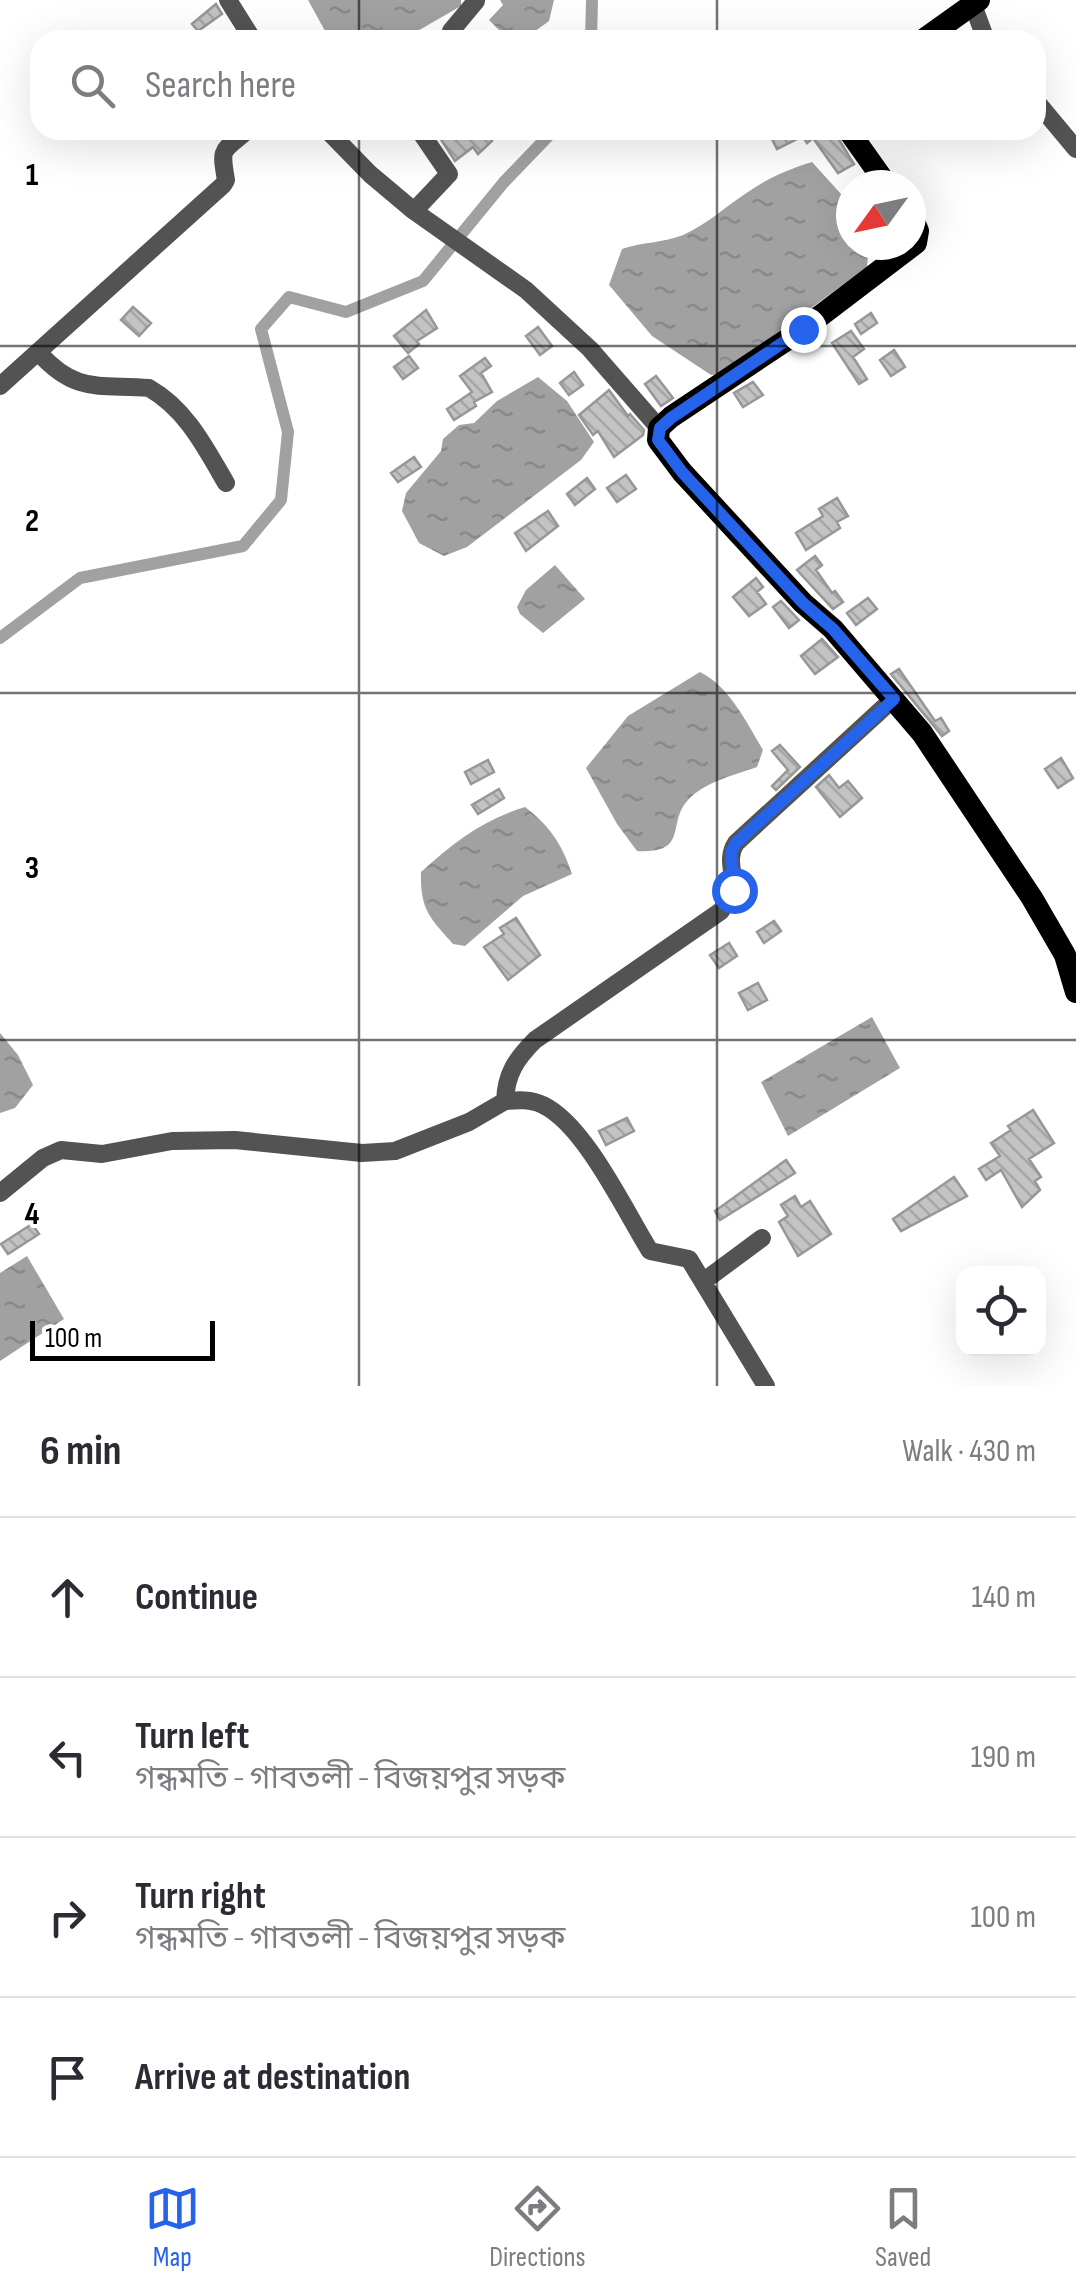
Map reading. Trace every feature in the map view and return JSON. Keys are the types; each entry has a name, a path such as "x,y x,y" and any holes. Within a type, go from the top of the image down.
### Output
{"main road":[{"path":"936,30 976,2"},
{"path":"855,140 876,170"},
{"path":"894,260 660,428 658,440 682,472 803,603 833,629 922,733 1032,898 1065,955 1076,992"}],"street":[{"path":"453,30 476,1"},
{"path":"235,2 248,30"},
{"path":"976,2 983,30"},
{"path":"1046,113 1076,149"},
{"path":"0,386 223,185 226,180 220,157 236,140"},
{"path":"337,140 370,174 420,215 526,290 577,338 660,428"},
{"path":"420,215 449,174 427,140"},
{"path":"39,353 60,375 84,386 149,388 156,392 173,404 193,428 226,483"},
{"path":"505,1101 506,1083 513,1066 535,1040 721,911 734,890 731,852 736,843 894,699"},
{"path":"0,1194 43,1158 61,1150 102,1154 172,1141 235,1140 362,1153 395,1151 469,1122 505,1101 526,1100 546,1106 580,1134 650,1251 685,1256 704,1280 766,1386"},
{"path":"704,1280 762,1238"}],"water":[{"path":"308,0 461,0 461,6 419,30 324,30"},
{"path":"500,0 554,0 549,21 537,30 499,30 489,20 503,5"},
{"path":"812,162 836,188 836,260 868,260 867,267 721,374 711,375 652,336 609,285 622,249 683,235 763,182"},
{"path":"538,377 567,401 594,442 581,460 467,547 444,556 419,543 402,511 406,493 441,451 443,439 459,425 474,423 497,401"},
{"path":"555,565 585,599 543,633 517,607 526,590"},
{"path":"700,672 720,686 763,750 757,767 714,783 691,797 683,806 671,842 665,847 637,851 586,768 628,716"},
{"path":"525,807 554,836 572,874 523,896 465,946 453,944 428,912 421,872 470,833"},
{"path":"872,1017 900,1068 788,1136 761,1082"},
{"path":"0,1033 18,1055 33,1085 15,1108 0,1113"},
{"path":"27,1256 64,1319 0,1361 0,1273"}],"building":[{"path":"216,4 222,14 199,30 192,24"},
{"path":"441,140 492,141 478,154 473,147 455,161"},
{"path":"772,140 795,140 777,149"},
{"path":"814,140 839,140 854,164 836,170"},
{"path":"133,307 151,323 139,336 121,320"},
{"path":"426,310 437,328 417,341 419,344 408,353 394,336"},
{"path":"871,313 877,323 861,334 855,324"},
{"path":"538,327 552,346 540,355 526,336"},
{"path":"851,331 864,349 853,357 867,379 859,384 832,343"},
{"path":"894,350 905,367 891,376 880,360"},
{"path":"409,356 418,368 403,379 394,367"},
{"path":"485,358 491,366 481,373 492,392 454,420 447,409 472,392 460,376"},
{"path":"574,372 583,385 569,395 560,383"},
{"path":"656,376 673,398 661,406 645,384"},
{"path":"753,382 763,395 743,407 734,393"},
{"path":"609,390 644,430 643,435 614,457 598,431 593,435 579,415"},
{"path":"414,457 421,467 398,482 391,473"},
{"path":"626,475 636,489 617,502 607,488"},
{"path":"587,478 595,489 575,505 567,494"},
{"path":"837,498 848,516 837,522 840,528 806,550 796,533 823,516 819,509"},
{"path":"548,511 558,526 526,551 515,533"},
{"path":"815,556 822,565 816,570 843,602 833,609 797,570"},
{"path":"756,578 763,587 757,592 766,604 749,616 733,597"},
{"path":"868,598 877,609 856,625 847,613"},
{"path":"781,601 799,620 789,628 773,607"},
{"path":"822,639 838,657 815,674 801,656"},
{"path":"899,669 935,721 941,718 949,731 942,736 891,674"},
{"path":"780,745 800,767 776,790 772,786 788,770 772,751"},
{"path":"1061,758 1073,778 1058,788 1045,769"},
{"path":"488,760 494,772 471,784 465,772"},
{"path":"829,775 839,788 848,781 862,798 840,817 816,787"},
{"path":"499,789 504,798 478,814 472,805"},
{"path":"516,918 540,955 508,980 484,947 504,934 500,928"},
{"path":"774,921 781,931 764,943 757,932"},
{"path":"729,943 737,956 719,968 710,955"},
{"path":"758,983 767,1000 748,1010 739,993"},
{"path":"1033,1110 1054,1143 1029,1159 1041,1177 1035,1181 1040,1190 1022,1207 1001,1170 986,1180 979,1169 1000,1156 991,1143"},
{"path":"627,1118 634,1131 606,1145 599,1131"},
{"path":"786,1160 795,1173 720,1220 715,1211"},
{"path":"954,1177 967,1196 901,1231 893,1219"},
{"path":"795,1196 801,1207 810,1201 831,1234 798,1256 779,1222 788,1216 781,1205"},
{"path":"32,1224 39,1234 8,1254 1,1244"}],"waterway":[{"path":"591,30 592,0"},
{"path":"0,638 80,578 243,546 281,500 288,432 261,329 289,297 346,312 423,281 504,182 544,140"}],"route":[{"path":"734,890 730,863 736,843 894,699 833,629 803,603 682,472 658,440 660,428 671,418 803,329"}]}
